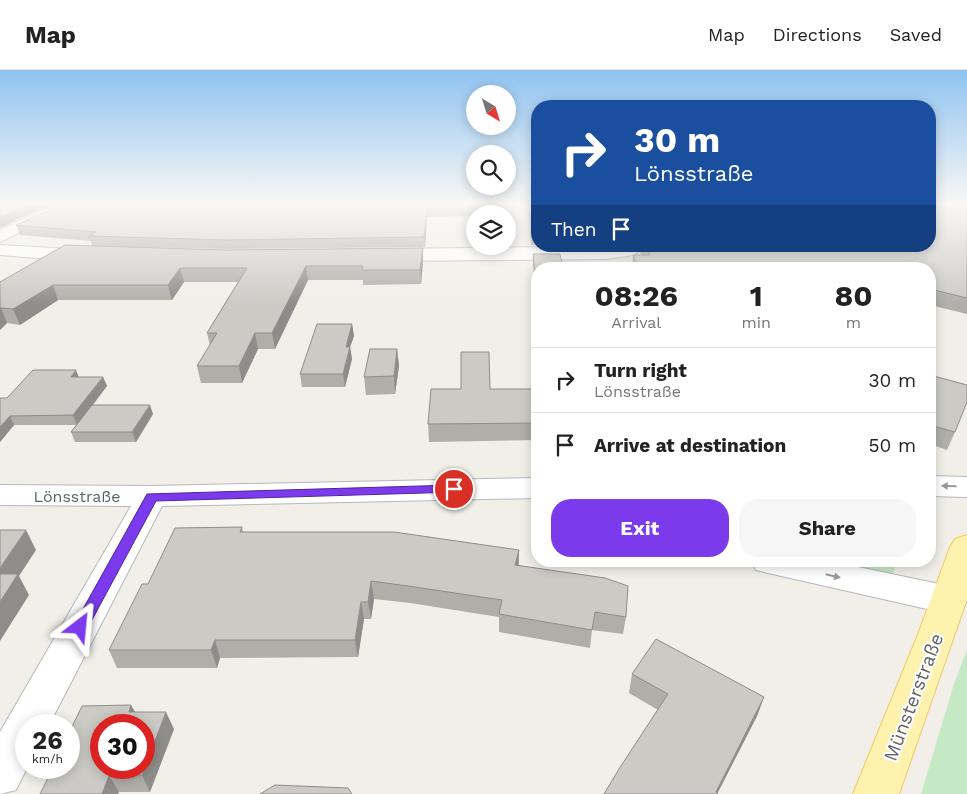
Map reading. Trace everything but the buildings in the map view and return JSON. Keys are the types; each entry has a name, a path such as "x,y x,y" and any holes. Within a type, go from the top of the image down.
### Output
{"main road":[{"name":"Münsterstraße","path":"876,794 958,602 967,548"}],"street":[{"path":"0,250 107,257"},
{"path":"368,255 618,252"},
{"path":"936,486 967,487"},
{"name":"Lönsstraße","path":"0,495 152,496 531,488"},
{"name":"Lönsstraße","path":"454,489 531,506"},
{"path":"34,714 152,496"},
{"path":"796,567 958,602"},
{"path":"0,775 15,748"}],"green space":[{"path":"844,567 895,567 891,577"},
{"path":"967,650 967,794 921,794 954,684"}],"route":[{"path":"80,627 152,496 454,489"}]}
